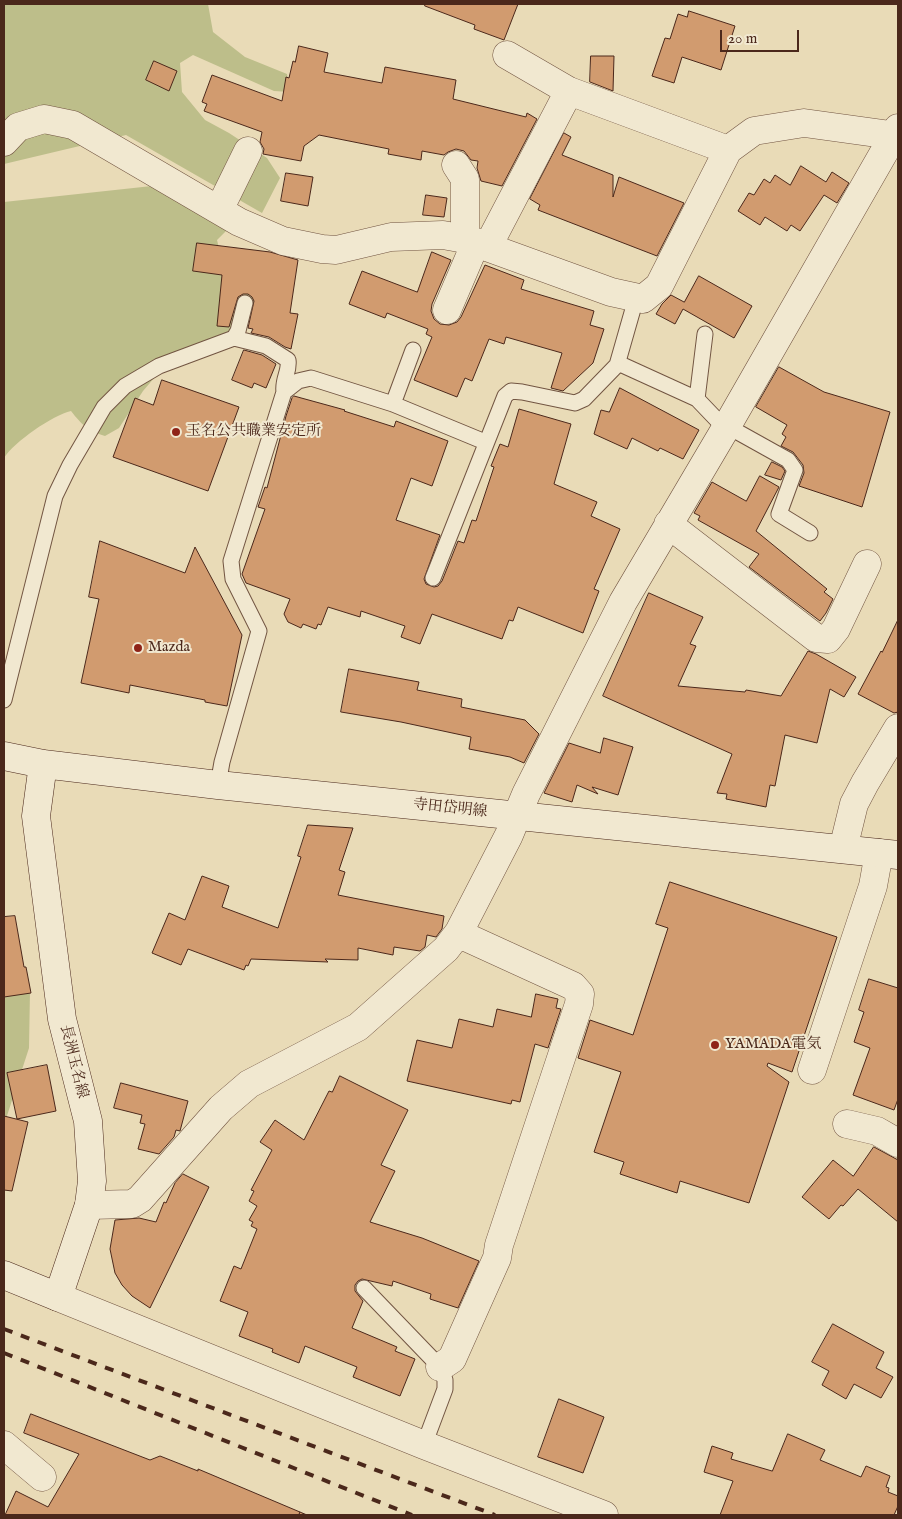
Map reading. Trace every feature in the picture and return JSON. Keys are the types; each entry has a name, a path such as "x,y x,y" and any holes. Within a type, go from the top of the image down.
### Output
{"street":[{"path":"507,55 569,91 728,150"},
{"path":"447,310 476,242 569,91"},
{"path":"4,142 18,127 44,119 73,125 238,222 283,241 336,250 391,237 443,235 476,242 611,292 643,299 659,286 728,150 754,131 804,123 897,133 623,602 526,794 509,836 459,932 446,948 358,1027 248,1084 222,1108 140,1199 132,1204 89,1205"},
{"path":"219,210 248,151"},
{"path":"456,165 466,179 476,242"},
{"path":"668,524 816,638 828,639 836,629 867,564"},
{"path":"842,849 854,804 898,728"},
{"name":"寺田岱明線","path":"4,756 43,764 218,785 888,854"},
{"name":"長洲玉名線","path":"43,764 36,816 62,1019 88,1121 92,1181 89,1205 58,1297"},
{"path":"812,1070 874,886 888,854"},
{"path":"440,1367 452,1359 497,1258 499,1245 579,1004 580,994 573,986 468,938 459,932"},
{"path":"847,1124 877,1131 898,1143"},
{"path":"4,1275 424,1445 604,1515"},
{"path":"7,1435 42,1476"}],"lane":[{"path":"433,578 505,396 511,391 522,392 575,403 584,398 618,363 633,310 633,296"},
{"path":"234,338 238,331 245,303"},
{"path":"697,399 705,334"},
{"path":"4,700 55,496 70,465 104,407 125,386 159,366 234,338 266,346 288,360 289,366 282,384 284,392 231,561 233,579 258,631 222,762 218,785"},
{"path":"393,404 414,350"},
{"path":"618,363 697,399 718,421 788,460 795,470 779,514 810,533"},
{"path":"284,392 298,381 312,378 393,404 486,442"},
{"path":"364,1288 440,1367 445,1380 445,1389 424,1445"}],"path":[{"path":"299,1513 304,1515"}],"green space":[{"path":"4,4 208,4 213,32 245,57 287,74 290,92 274,91 193,55 180,63 182,92 205,120 267,158 280,178 262,213 126,135 4,164"},
{"path":"152,186 229,228 217,240 220,252 267,306 251,307 230,335 173,361 143,391 119,428 105,436 99,434 86,427 71,411 54,418 34,430 16,444 4,458 4,202"},
{"path":"4,917 30,991 29,1048 4,1125"}],"building":[{"path":"425,4 518,4 504,40 474,29 475,25 425,6"},
{"path":"689,11 735,26 721,70 682,57 674,83 652,76 665,38 670,39 678,14 687,17"},
{"path":"299,46 328,53 324,72 382,83 385,67 456,80 453,99 526,117 527,113 537,119 502,186 481,181 477,168 478,161 471,160 464,151 456,149 444,155 422,151 421,160 388,154 389,149 319,135 304,146 301,161 263,154 264,149 260,142 262,132 204,111 207,104 202,102 212,75 282,101 286,77 289,78"},
{"path":"591,56 614,56 613,91 590,82"},
{"path":"154,61 177,71 169,91 146,80"},
{"path":"564,133 571,137 562,155 613,175 613,197 619,177 684,203 657,256 538,210 540,205 530,199"},
{"path":"801,166 826,182 832,172 849,183 837,203 824,195 800,231 791,225 787,231 765,217 760,225 738,211 749,193 754,195 764,179 770,183 775,175 790,185"},
{"path":"286,173 313,177 308,206 281,201"},
{"path":"426,195 447,198 444,217 423,215"},
{"path":"197,243 270,252 298,260 290,313 298,314 291,349 269,337 251,333 253,329 248,328 254,301 248,294 238,297 229,327 217,326 222,275 193,271"},
{"path":"432,252 451,260 432,304 431,311 434,319 440,324 449,325 457,322 461,317 485,265 524,280 521,289 594,311 590,325 604,329 593,363 563,391 551,388 562,353 506,337 504,344 489,339 472,381 465,378 457,397 414,380 432,337 426,334 428,329 387,313 385,318 349,304 362,271 417,292"},
{"path":"699,276 752,306 734,338 683,309 675,324 656,314 671,295 684,302"},
{"path":"244,350 262,355 276,364 266,388 254,383 252,388 232,380"},
{"path":"779,367 824,392 890,412 862,507 799,486 804,473 803,465 793,452 781,446 786,437 782,434 787,425 756,407"},
{"name":"玉名公共職業安定所","path":"162,380 239,407 208,491 113,457 135,398 153,405"},
{"path":"620,388 699,430 683,459 660,448 658,451 632,438 627,449 594,434 601,410 609,412"},
{"path":"294,396 345,410 394,427 396,421 448,441 432,486 411,478 396,520 440,535 424,579 426,584 434,587 438,586 442,581 458,541 464,543 472,520 476,521 494,467 491,466 500,444 508,447 519,409 571,424 554,484 597,502 591,516 620,529 594,589 599,591 583,633 518,607 513,621 509,620 502,639 432,614 420,644 401,637 405,626 361,611 360,617 328,607 321,625 318,624 316,629 303,624 301,628 288,622 284,614 290,599 246,583 242,574 265,509 258,507 265,487 267,488 286,416"},
{"path":"772,462 782,467 785,471 781,480 765,475"},
{"path":"760,476 779,487 756,531 827,589 824,592 833,599 820,621 749,567 759,554 698,520 700,516 694,513 712,482 746,501"},
{"path":"100,541 185,573 195,547 242,635 227,706 130,685 129,693 81,683 99,599 89,597"},
{"path":"649,593 703,617 690,644 696,646 678,686 745,692 746,690 781,696 808,651 856,677 844,697 830,689 817,743 785,735 775,786 770,785 766,807 726,799 727,794 717,793 732,754 603,696"},
{"path":"898,620 898,712 894,713 858,694"},
{"path":"349,669 419,682 417,690 462,699 461,707 525,720 539,734 524,763 510,757 469,749 471,737 401,722 341,712"},
{"path":"604,738 633,747 618,795 592,787 598,794 577,785 572,802 544,793 569,743 600,753"},
{"path":"308,825 353,828 339,870 345,872 338,895 444,916 442,929 436,937 427,935 425,947 420,951 394,947 393,955 358,948 358,960 325,959 328,962 251,959 244,970 188,949 181,965 152,953 169,913 185,920 202,876 229,886 222,907 278,928 301,857 298,856"},
{"name":"YAMADA電気","path":"670,882 837,937 792,1072 768,1063 767,1066 789,1082 749,1203 680,1181 677,1193 620,1174 624,1162 594,1152 621,1072 578,1058 590,1020 633,1035 668,928 656,924"},
{"path":"15,916 24,967 26,967 31,993 4,997 4,917"},
{"path":"869,979 898,988 898,1099 894,1110 853,1095 870,1048 854,1042 864,1012 859,1010"},
{"path":"536,994 558,999 556,1008 561,1009 548,1048 535,1044 520,1102 512,1100 511,1104 407,1081 417,1040 452,1048 459,1019 493,1027 497,1009 531,1017"},
{"path":"47,1065 56,1111 17,1119 7,1073"},
{"path":"340,1076 408,1110 381,1165 395,1171 370,1222 422,1238 479,1261 458,1308 430,1299 431,1294 393,1281 392,1286 362,1279 355,1285 355,1291 363,1301 352,1328 397,1347 395,1351 415,1359 400,1396 353,1377 357,1367 305,1346 299,1363 272,1352 273,1349 239,1336 248,1312 220,1301 234,1266 241,1269 257,1229 251,1226 253,1222 249,1220 257,1206 249,1201 254,1191 251,1190 272,1150 260,1142 275,1120 304,1140 329,1091 332,1092"},
{"path":"121,1083 188,1101 180,1131 176,1130 174,1137 159,1154 138,1149 145,1124 140,1123 142,1115 114,1108"},
{"path":"4,1116 28,1122 12,1191 4,1190"},
{"path":"874,1147 898,1160 898,1222 858,1189 829,1219 802,1197 833,1160 853,1176"},
{"path":"183,1174 209,1187 150,1308 132,1296 122,1285 115,1273 110,1249 115,1220 139,1218 156,1222 164,1202 166,1203 175,1183"},
{"path":"833,1324 884,1352 876,1368 893,1377 881,1398 854,1384 846,1399 822,1385 829,1371 812,1362"},
{"path":"559,1399 604,1417 583,1473 538,1457"},
{"path":"31,1414 150,1460 160,1456 198,1471 198,1469 307,1515 5,1515 16,1491 48,1507 79,1454 24,1433"},
{"path":"788,1434 825,1450 820,1460 861,1477 866,1466 890,1476 886,1487 889,1488 888,1492 898,1496 898,1506 894,1515 720,1515 733,1481 704,1472 712,1446 733,1453 731,1459 772,1471"}],"railway":[{"path":"4,1329 495,1515"},
{"path":"4,1353 412,1515"}],"place":[{"name":"玉名公共職業安定所","path":"176,432"},
{"name":"Mazda","path":"138,648"},
{"name":"YAMADA電気","path":"715,1045"}]}
